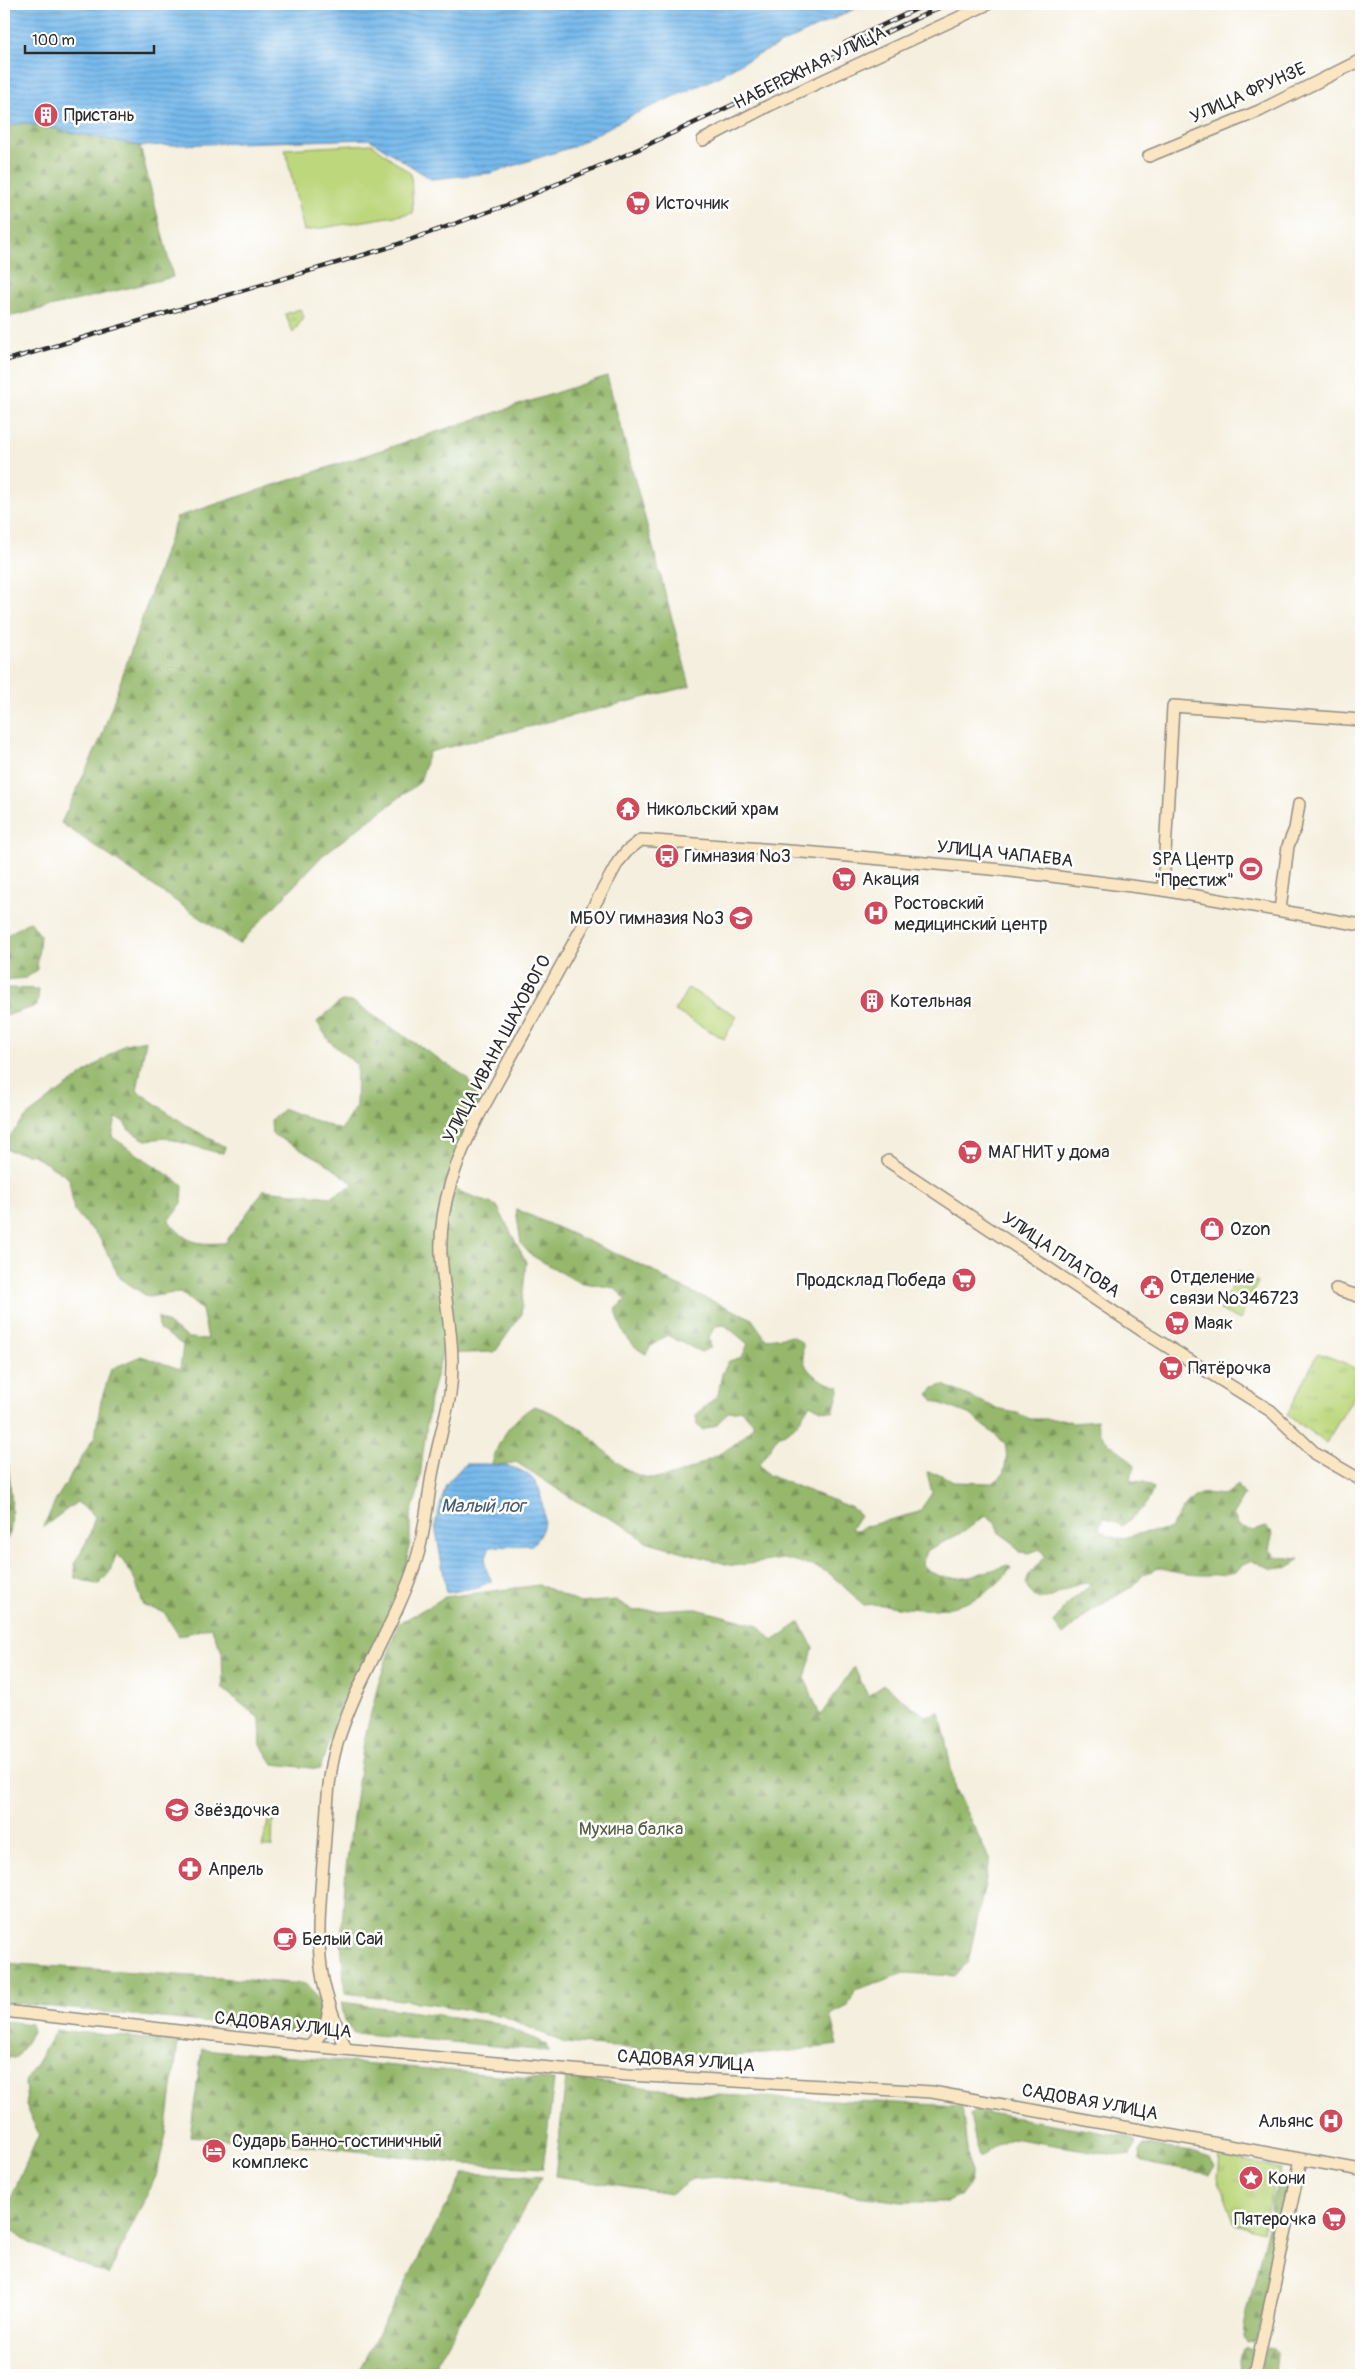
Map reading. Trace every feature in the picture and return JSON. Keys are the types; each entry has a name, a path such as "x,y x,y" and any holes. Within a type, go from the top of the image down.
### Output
{"main road":[{"name":"НАБЕРЕЖНАЯ УЛИЦА","path":"703,140 768,106 988,4"},
{"name":"УЛИЦА ФРУНЗЕ","path":"1149,156 1259,111 1361,60"},
{"path":"1163,890 1173,706 1361,720"},
{"path":"1280,910 1288,846 1295,829 1299,804"},
{"name":"УЛИЦА ЧАПАЕВА","path":"641,840 915,861 1163,890 1361,925"},
{"name":"УЛИЦА ИВАНА ШАХОВОГО","path":"346,2049 329,2008 320,1960 320,1914 330,1781 337,1744 352,1706 402,1598 418,1550 450,1393 453,1358 442,1254 442,1224 452,1178 464,1145 479,1115 618,862 627,851 641,840"},
{"name":"УЛИЦА ПЛАТОВА","path":"888,1161 1144,1332 1271,1411 1316,1454 1361,1480"},
{"path":"1336,1289 1361,1297"},
{"path":"310,2046 325,2029 329,2008"},
{"name":"САДОВАЯ УЛИЦА","path":"4,2011 310,2046 685,2079 932,2092 1361,2170"},
{"path":"1255,2375 1301,2159"}],"green space":[{"path":"24,123 140,146 173,277 4,318 4,127"},
{"path":"372,144 411,174 413,213 304,231 285,149"},
{"path":"300,309 304,317 293,333 285,314"},
{"path":"607,376 690,686 429,752 420,782 323,855 239,944 61,823 101,738 177,517"},
{"path":"30,921 40,935 37,970 26,978 4,980 4,937"},
{"path":"4,988 39,989 37,1006 4,1016"},
{"path":"688,988 737,1016 724,1039 675,1011"},
{"path":"341,1001 353,1002 466,1077 481,1102 446,1186 497,1206 526,1262 521,1315 495,1352 442,1354 430,1399 418,1492 410,1517 410,1540 406,1566 392,1621 362,1666 341,1703 320,1769 273,1764 261,1745 260,1719 223,1689 222,1652 211,1627 179,1636 164,1612 144,1606 133,1575 117,1553 109,1573 98,1585 76,1578 74,1564 89,1537 95,1516 77,1502 43,1527 57,1498 95,1436 101,1401 111,1369 141,1356 180,1369 183,1345 159,1329 158,1317 188,1338 208,1339 202,1310 180,1292 148,1297 120,1278 99,1237 74,1211 69,1178 33,1155 7,1150 4,1143 26,1117 56,1094 125,1044 146,1040 137,1091 189,1127 225,1147 223,1153 166,1138 145,1140 129,1130 123,1121 116,1118 112,1137 183,1185 182,1203 169,1221 182,1235 200,1243 225,1243 264,1190 332,1197 354,1184 323,1161 272,1134 271,1120 284,1109 341,1130 356,1106 357,1065 330,1042 317,1022"},
{"path":"516,1209 652,1270 676,1285 751,1318 766,1339 793,1336 803,1344 804,1361 811,1373 824,1381 840,1387 833,1412 821,1410 810,1404 801,1419 789,1431 779,1435 759,1464 768,1475 852,1508 860,1515 851,1529 857,1531 867,1526 919,1512 932,1493 927,1472 942,1475 953,1482 993,1483 1003,1475 1007,1458 1005,1443 971,1415 934,1401 928,1394 934,1388 943,1385 1001,1410 1017,1413 1030,1419 1061,1419 1073,1422 1097,1420 1098,1428 1106,1441 1125,1455 1135,1468 1130,1477 1132,1481 1144,1482 1153,1488 1145,1505 1122,1526 1103,1517 1099,1528 1115,1538 1124,1538 1145,1532 1169,1530 1187,1504 1196,1496 1208,1493 1223,1495 1238,1485 1244,1495 1233,1514 1239,1526 1254,1531 1266,1527 1273,1533 1269,1549 1277,1557 1299,1559 1291,1567 1273,1569 1252,1561 1241,1566 1236,1572 1217,1575 1187,1574 1159,1568 1144,1574 1133,1586 1091,1611 1063,1635 1054,1623 1064,1607 1092,1584 1080,1583 1051,1597 1038,1598 1026,1584 1029,1575 1045,1556 1040,1549 1029,1553 1019,1552 1011,1541 999,1533 995,1522 986,1515 965,1531 926,1551 922,1565 931,1572 952,1578 975,1575 1008,1565 1011,1568 990,1590 978,1597 965,1603 937,1609 864,1605 830,1574 816,1567 784,1559 733,1566 645,1541 625,1526 576,1501 516,1462 505,1465 492,1465 502,1439 519,1417 534,1406 555,1414 577,1426 618,1463 638,1475 662,1478 686,1471 730,1447 743,1437 754,1424 742,1410 728,1412 716,1425 703,1430 697,1425 696,1415 718,1395 722,1374 729,1361 742,1357 748,1344 725,1325 714,1326 709,1338 711,1347 701,1352 667,1335 650,1347 646,1354 634,1346 625,1335 619,1322 616,1308 626,1300 615,1288 578,1282 531,1255 521,1244"},
{"path":"1238,1272 1258,1282 1240,1320 1220,1310"},
{"path":"1318,1353 1343,1362 1361,1372 1361,1384 1326,1443 1287,1415"},
{"path":"4,1450 10,1479 12,1515 10,1533 4,1543"},
{"name":"Мухина балка","path":"540,1585 580,1603 616,1600 634,1611 693,1608 758,1625 773,1641 800,1622 813,1648 805,1678 820,1716 854,1667 868,1696 884,1685 925,1716 940,1712 955,1789 990,1860 968,1962 956,1976 905,1973 855,1990 848,2006 830,2015 838,2045 766,2054 730,2056 565,2043 503,2016 434,2004 345,1993 341,1941 346,1867 364,1741 378,1685 398,1624 445,1597"},
{"path":"269,1817 273,1817 272,1847 262,1847"},
{"path":"4,1963 305,1984 315,1995 320,2006 320,2034 4,2002"},
{"path":"341,2002 498,2023 546,2044 548,2051 354,2033 346,2025"},
{"path":"4,2021 31,2024 33,2031 16,2058 4,2057"},
{"path":"56,2030 178,2042 166,2134 156,2176 108,2275 31,2244 4,2225 4,2214 39,2134 28,2112 25,2083"},
{"path":"202,2049 554,2080 543,2168 464,2164 324,2147 190,2136"},
{"path":"566,2077 696,2094 962,2106 971,2182 960,2196 947,2202 902,2202 716,2177 693,2179 672,2193 555,2176"},
{"path":"977,2111 1128,2137 1137,2142 1130,2155 1122,2156 1011,2138 998,2144 979,2158 970,2115"},
{"path":"1144,2145 1192,2152 1210,2158 1215,2166 1209,2174 1154,2165 1141,2161 1140,2152"},
{"path":"1220,2155 1282,2169 1280,2179 1275,2179 1263,2232 1235,2224 1218,2178"},
{"path":"464,2173 542,2177 430,2375 373,2375 360,2368"},
{"path":"1281,2182 1287,2182 1290,2187 1259,2333 1255,2341 1247,2343 1243,2338 1245,2321 1271,2214 1273,2196"},
{"path":"1247,2348 1254,2351 1256,2355 1251,2372 1248,2374 1241,2371 1240,2360 1242,2351"},
{"path":"1267,2348 1274,2349 1277,2354 1275,2375 1259,2375"}],"water":[{"path":"4,4 865,4 739,64 716,78 628,117 572,147 491,173 431,179 369,139 140,146 24,123 4,127"},
{"name":"Малый лог","path":"465,1464 495,1464 525,1473 533,1479 539,1488 544,1523 539,1536 532,1545 490,1547 485,1564 492,1581 478,1587 447,1593 435,1525 446,1484"}],"railway":[{"path":"845,43 927,4"},
{"path":"4,361 387,248 507,205 628,154 947,4"}],"place":[{"name":"Пристань","path":"46,115"},
{"name":"Источник","path":"638,203"},
{"name":"Никольский храм","path":"628,809"},
{"name":"Гимназия №3","path":"667,856"},
{"name":"SPA Центр \"Престиж\"","path":"1251,869"},
{"name":"Акация","path":"844,879"},
{"name":"Ростовский медицинский центр","path":"876,913"},
{"name":"МБОУ гимназия №3","path":"741,918"},
{"name":"Котельная","path":"872,1001"},
{"name":"МАГНИТ у дома","path":"970,1152"},
{"name":"Ozon","path":"1212,1229"},
{"name":"Продсклад Победа","path":"964,1280"},
{"name":"Отделение связи №346723","path":"1152,1287"},
{"name":"Маяк","path":"1177,1323"},
{"name":"Пятёрочка","path":"1171,1368"},
{"name":"Звёздочка","path":"177,1810"},
{"name":"Апрель","path":"190,1869"},
{"name":"Белый Сай","path":"285,1939"},
{"name":"Альянс","path":"1331,2121"},
{"name":"Сударь Банно-гостиничный комплекс","path":"214,2151"},
{"name":"Кони","path":"1251,2178"},
{"name":"Пятерочка","path":"1334,2219"}]}
